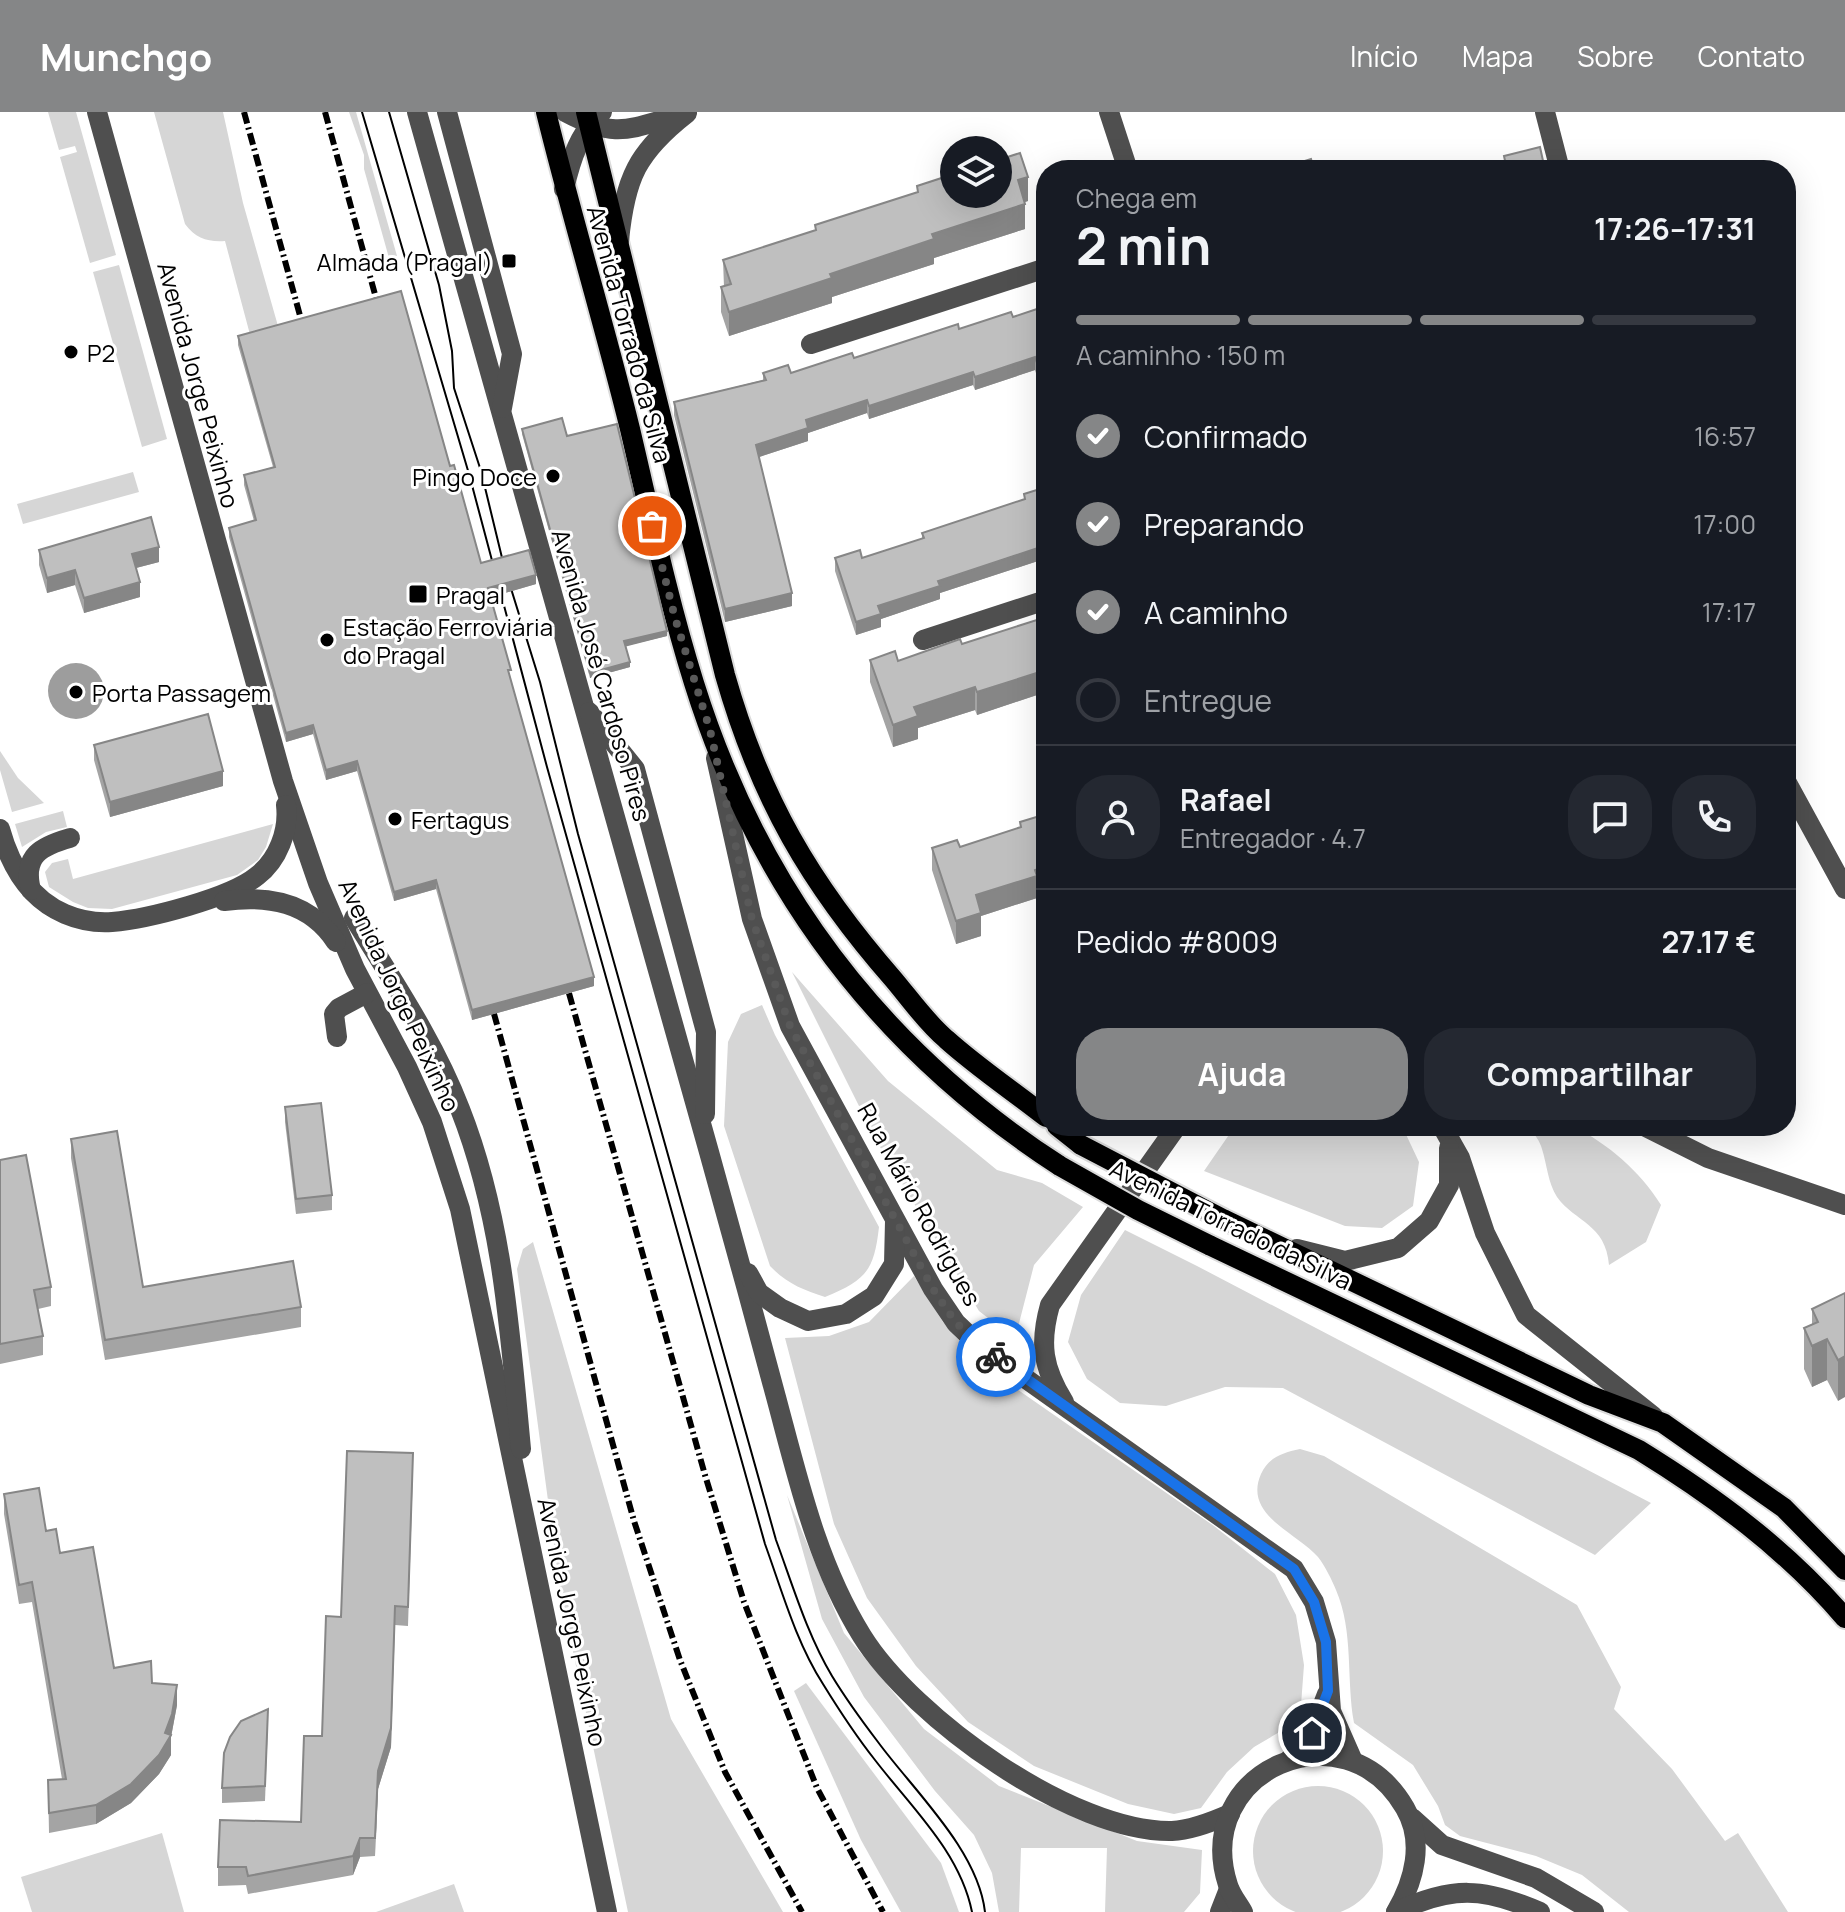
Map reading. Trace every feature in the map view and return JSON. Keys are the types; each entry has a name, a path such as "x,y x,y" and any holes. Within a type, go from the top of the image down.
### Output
{"main road":[{"name":"Avenida Torrado da Silva","path":"546,112 675,618 710,730 736,797 767,860 805,921 850,982 903,1041 963,1096 1060,1166 1209,1245 1639,1450 1701,1488 1762,1536 1796,1565 1845,1618"},
{"name":"Avenida Torrado da Silva","path":"592,116 618,249 729,690 756,768 811,874 850,929 944,1037 1036,1109"},
{"name":"Avenida Torrado da Silva","path":"1070,1136 1081,1145 1223,1219 1589,1395 1663,1423 1784,1508 1845,1570"}],"street":[{"name":"Avenida Jorge Peixinho","path":"97,112 283,781 318,883 355,969 432,1122 460,1209 607,1912"},
{"name":"Avenida José Cardoso Pires","path":"417,112 810,1520 843,1602 865,1642 880,1661 944,1726 1000,1766 1065,1801 1128,1825 1152,1830 1185,1829 1230,1814"},
{"path":"447,112 512,354 501,412"},
{"path":"565,112 592,116 616,131 690,113"},
{"path":"1109,112 1125,160"},
{"path":"1545,112 1557,160"},
{"path":"618,249 628,185 641,157 660,134 690,113"},
{"name":"Avenida Torrado da Silva","path":"564,189 571,160 592,116"},
{"path":"811,344 1036,271"},
{"path":"923,640 1036,603"},
{"path":"582,702 635,769 706,1032 704,1136"},
{"name":"Rua Mário Rodrigues","path":"710,730 752,919 790,1026 895,1221 956,1323 981,1347 1294,1569 1314,1602 1326,1642 1331,1711 1353,1761"},
{"path":"0,829 10,859 31,890 54,909 99,922 121,921 188,905 243,886 259,875 273,859 286,827 283,781"},
{"path":"1796,799 1845,889"},
{"path":"31,890 28,872 35,855 49,844 70,838"},
{"path":"188,905 261,898 288,903 318,920 355,969"},
{"path":"354,918 441,1065 460,1108 490,1201 508,1306 531,1548"},
{"path":"337,1037 334,1014 367,993"},
{"path":"1066,1406 1051,1380 1044,1357 1043,1330 1050,1305 1170,1136"},
{"path":"1276,1243 1345,1261 1398,1248 1429,1221 1449,1185 1451,1152 1445,1136"},
{"path":"1447,1136 1460,1158 1485,1233 1526,1315 1663,1423"},
{"path":"1662,1136 1708,1158 1845,1205"},
{"name":"Avenida José Cardoso Pires","path":"737,1253 759,1293 780,1308 808,1321 846,1314 874,1296 894,1264 895,1221"},
{"name":"Rua Mário Rodrigues","path":"1290,1759 1312,1733 1328,1691"},
{"path":"1243,1912 1229,1889 1223,1864 1223,1838 1230,1814 1245,1790 1265,1771 1290,1759 1332,1755 1376,1773 1395,1792 1409,1815 1416,1839 1416,1865 1409,1890 1396,1912"},
{"path":"1409,1815 1442,1845 1536,1878 1594,1912"},
{"path":"1220,1912 1229,1889"},
{"path":"1396,1912 1425,1899 1456,1892 1486,1893 1540,1912"}],"shaded area":[{"path":"48,112 76,112 116,255 90,263 60,157 77,152 75,146 59,150"},
{"path":"154,112 223,112 243,203 280,333 252,342 225,241 203,238 185,224"},
{"path":"349,112 356,112 397,256 389,258 364,169 364,155"},
{"path":"119,265 167,439 142,447 93,272"},
{"path":"133,472 139,492 23,524 17,504"},
{"path":"76,663 96,671 104,691 96,711 76,719 56,711 48,691 56,671"},
{"path":"0,751 18,778 44,803 12,812 0,770"},
{"path":"63,811 67,827 46,832 22,847 15,824"},
{"path":"273,824 258,860 237,875 112,909 88,908 73,902 49,887 45,872 52,863 68,859 73,879"},
{"path":"792,972 888,1081 997,1170 1042,1183 1083,1207 1034,1265 1015,1339 979,1311 877,1142"},
{"path":"762,1005 775,1035 879,1227 874,1254 866,1272 850,1285 825,1297 795,1285 770,1266 724,1126 728,1042 741,1014"},
{"path":"1228,1136 1407,1136 1419,1162 1413,1206 1382,1228 1345,1226 1204,1171"},
{"path":"1535,1136 1590,1136 1622,1160 1661,1205 1646,1242 1609,1265 1607,1251 1596,1232 1564,1205 1554,1192"},
{"path":"1125,1230 1651,1503 1595,1555 1283,1388 1225,1387 1166,1406 1120,1403 1087,1379 1068,1342 1081,1295"},
{"path":"533,1242 671,1719 783,1912 628,1912 560,1590 517,1269 523,1249"},
{"path":"914,1276 943,1322 978,1362 1214,1526 1275,1574 1296,1615 1304,1665 1301,1705 1288,1727 1254,1747 1227,1772 1201,1808 1174,1814 1128,1804 1034,1766 968,1722 916,1666 867,1598 834,1524 785,1338 829,1336 869,1322"},
{"path":"1300,1449 1324,1456 1577,1605 1621,1687 1614,1709 1672,1769 1725,1841 1738,1833 1788,1912 1629,1912 1582,1875 1536,1856 1460,1836 1445,1825 1438,1806 1413,1765 1354,1723 1345,1622 1334,1586 1318,1557 1274,1522 1259,1501 1257,1488 1268,1463 1282,1454"},
{"path":"787,1495 844,1633 924,1729 999,1786 1137,1841 1202,1850 1200,1893 1184,1912 1105,1912 1107,1848 1021,1848 1019,1912 999,1912 992,1873 974,1835 935,1791 864,1697 822,1619"},
{"path":"806,1683 941,1863 959,1912 901,1912 861,1840 794,1691"},
{"path":"1305,1787 1331,1787 1354,1797 1372,1815 1382,1838 1382,1864 1372,1887 1354,1905 1337,1913 1299,1913 1282,1905 1264,1887 1254,1864 1254,1838 1264,1815 1282,1797"},
{"path":"162,1833 184,1912 32,1912 21,1877"},
{"path":"454,1884 464,1912 376,1912"}],"building":[{"path":"1540,147 1543,160 1505,160 1504,156"},
{"path":"1020,153 1028,177 1018,180 1025,204 932,234 934,239 830,274 832,278 729,312 721,287 731,284 723,260 816,230 815,225 918,192 917,186 940,179 940,208 1012,208 1012,156"},
{"path":"401,291 481,563 529,550 536,575 488,588 594,977 472,1010 436,880 394,892 357,761 326,770 313,725 286,733 229,528 256,520 244,475 275,467 238,336"},
{"path":"1036,309 1036,360 1035,357 975,377 973,372 869,406 867,400 806,420 808,428 756,445 792,593 725,609 674,402 766,380 763,373 788,365 791,373 852,353 854,358 958,324 959,329 1011,312 1013,317"},
{"path":"562,418 567,436 617,424 667,631 624,641 630,662 590,673 522,429"},
{"path":"1036,490 1036,549 938,581 940,586 878,606 881,614 856,622 835,558 860,550 862,558 924,538 922,533 1025,499 1024,494"},
{"path":"151,517 159,547 132,554 140,582 84,598 75,570 47,578 39,550"},
{"path":"1036,620 1036,673 977,692 975,687 914,707 918,716 893,725 870,660 895,651 898,661 960,639 962,644"},
{"path":"208,714 223,771 110,802 94,745"},
{"path":"1036,817 1036,876 976,895 981,913 956,921 932,848 957,840 960,847 1021,827 1020,822"},
{"path":"321,1103 332,1195 296,1199 285,1107"},
{"path":"117,1131 143,1287 293,1261 301,1307 105,1340 71,1139"},
{"path":"26,1155 51,1287 34,1290 43,1336 0,1344 0,1160"},
{"path":"1845,1293 1845,1356 1838,1360 1827,1339 1812,1346 1804,1328 1818,1322 1812,1309"},
{"path":"347,1451 413,1453 408,1607 395,1606 391,1728 378,1771 375,1838 360,1838 353,1856 248,1876 246,1867 218,1867 220,1820 301,1822 304,1736 322,1736 326,1616 341,1617"},
{"path":"39,1488 46,1531 56,1529 60,1553 93,1547 114,1668 151,1661 152,1683 177,1685 165,1733 171,1735 159,1755 131,1784 96,1805 49,1813 48,1780 66,1779 32,1582 19,1585 4,1494"},
{"path":"268,1709 265,1786 222,1788 224,1753 230,1737 241,1721"}],"tram line":[{"path":"362,112 469,474 547,767 765,1544 790,1616 813,1668 861,1742 946,1850 966,1890 972,1912"},
{"path":"389,112 439,285 452,351 454,388 481,471 504,566 540,682 578,834 776,1540 823,1660 872,1734 958,1844 980,1889 985,1912"}],"railway":[{"path":"244,112 307,341"},
{"path":"325,112 382,320"},
{"path":"563,972 705,1475 744,1602 817,1788 883,1912"},
{"path":"488,992 634,1521 680,1660 725,1772 802,1912"}],"way so far":[{"path":"652,526 675,618 710,730 752,919 790,1026 933,1289 956,1323 996,1357"}],"place":[{"name":"Almada (Pragal)","path":"509,261"},
{"name":"P2","path":"71,352"},
{"name":"Pingo Doce","path":"553,476"},
{"name":"Pragal","path":"418,594"},
{"name":"Estação Ferroviária do Pragal","path":"327,640"},
{"name":"Porta Passagem","path":"76,692"},
{"name":"Fertagus","path":"395,819"}],"route":[{"path":"996,1357 1294,1569 1314,1602 1326,1642 1328,1691 1312,1733"}]}
